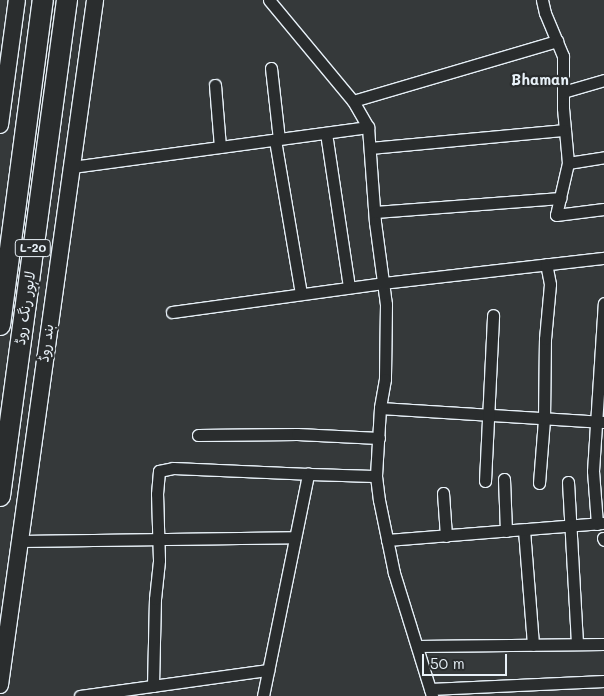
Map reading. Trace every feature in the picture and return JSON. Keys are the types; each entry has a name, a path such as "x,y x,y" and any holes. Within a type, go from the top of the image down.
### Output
{"highway":[{"name":"لاہور رنگ روڈ","path":"0,325 43,0"},
{"name":"لاہور رنگ روڈ","path":"0,496 67,0"}],"main road":[{"path":"0,125 3,84 17,0"},
{"name":"بند روڈ","path":"0,686 95,0"}],"street":[{"path":"269,0 353,102 368,127 375,212 386,304 385,378 380,408 376,476 394,573 431,693 604,681"},
{"path":"542,0 563,56 563,92 568,163 556,215 604,209"},
{"path":"353,102 557,41"},
{"path":"271,68 277,140 301,294"},
{"path":"563,92 604,80"},
{"path":"215,85 220,147"},
{"path":"72,167 368,127"},
{"path":"370,148 565,130"},
{"path":"326,133 349,288"},
{"path":"568,163 604,157"},
{"path":"375,212 560,198"},
{"path":"172,312 383,283 604,258"},
{"path":"538,483 544,419 545,339 550,284 546,264"},
{"path":"387,540 600,524 599,478 604,303"},
{"path":"485,482 493,316"},
{"path":"380,408 601,422"},
{"path":"198,435 297,434 379,438"},
{"path":"153,686 159,471 173,468 376,476"},
{"path":"263,696 308,474"},
{"path":"504,479 506,531"},
{"path":"568,482 577,644"},
{"path":"443,493 446,536"},
{"path":"524,530 533,645"},
{"path":"20,541 295,537"},
{"path":"417,646 604,644"},
{"path":"80,696 268,670"}],"district":[{"name":"Bhaman","path":"540,80"}]}
